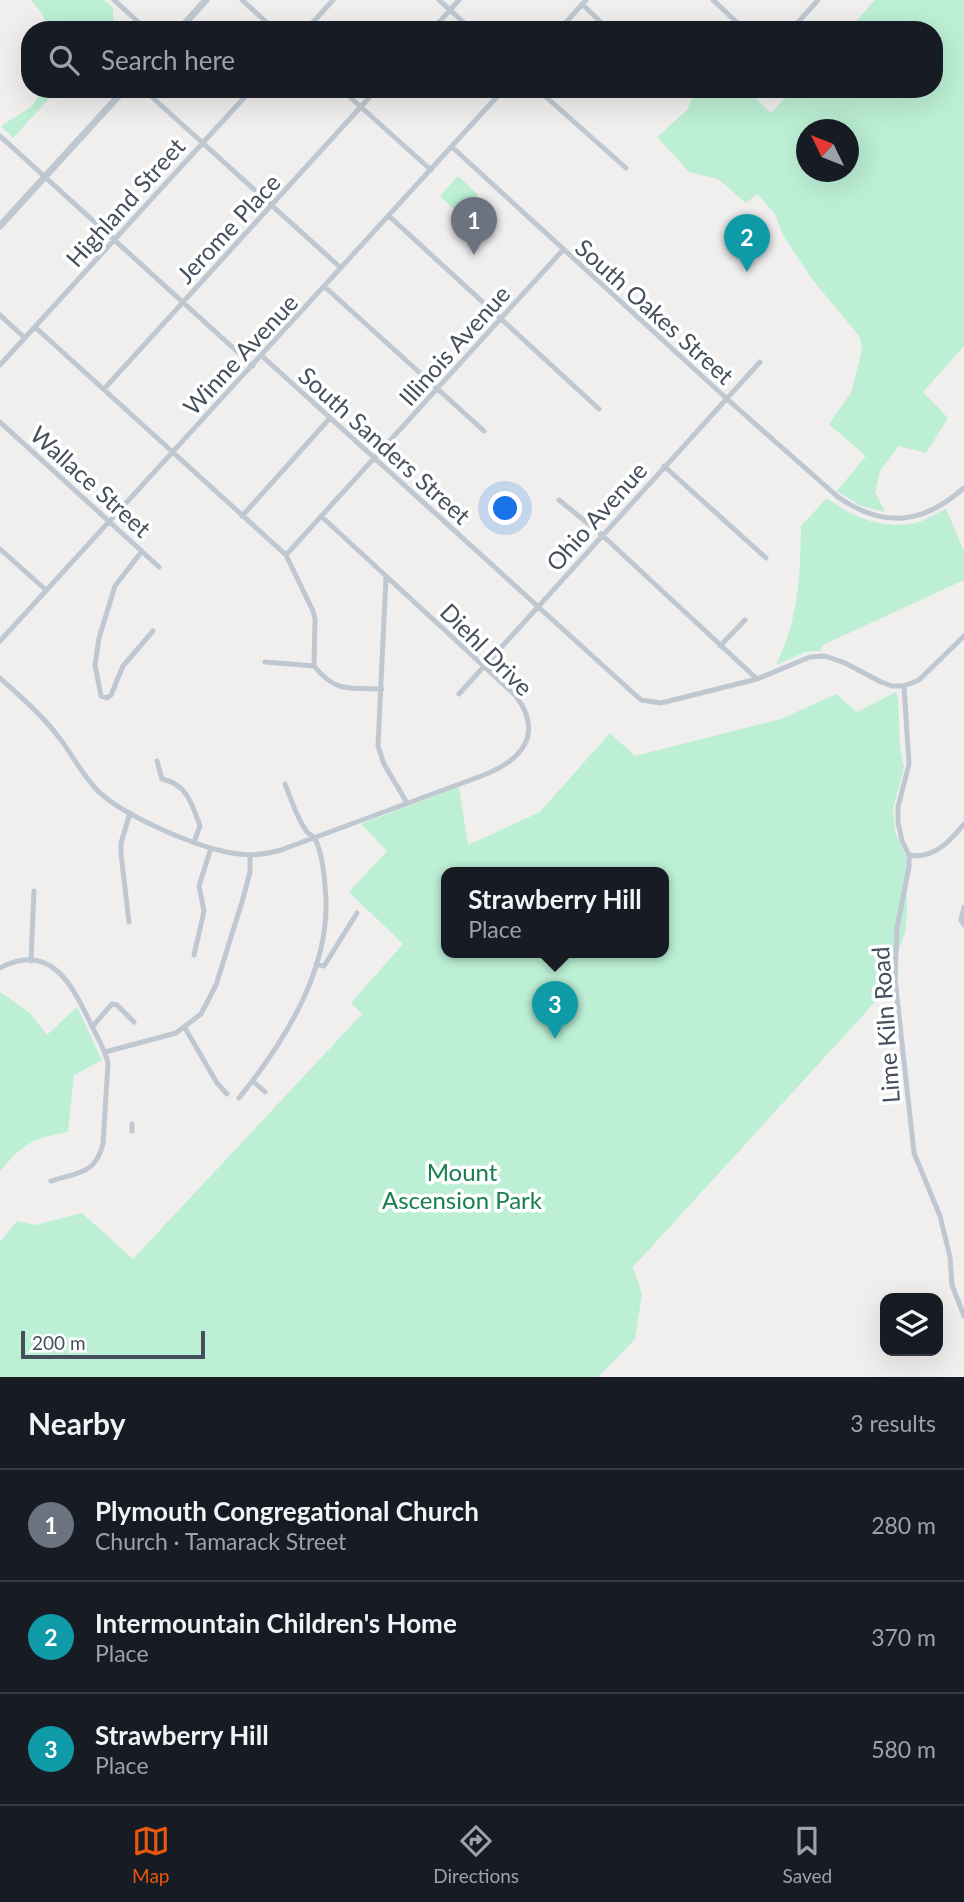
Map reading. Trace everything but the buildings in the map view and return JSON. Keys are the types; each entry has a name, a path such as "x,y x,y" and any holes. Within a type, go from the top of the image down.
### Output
{"street":[{"path":"114,0 137,21"},
{"path":"187,21 206,0"},
{"path":"242,0 265,21"},
{"path":"314,21 333,0"},
{"path":"439,0 462,21"},
{"path":"440,21 459,0"},
{"path":"713,0 735,21"},
{"path":"799,21 818,0"},
{"path":"567,21 584,2 602,21"},
{"path":"0,226 117,98"},
{"path":"154,98 341,268"},
{"name":"Highland Street","path":"0,365 243,98"},
{"path":"351,98 431,170"},
{"name":"Jerome Place","path":"104,389 369,98"},
{"name":"Winne Avenue","path":"0,641 496,98"},
{"path":"547,98 626,168"},
{"path":"0,136 253,366"},
{"name":"South Oakes Street","path":"452,147 726,398 854,509 884,518 905,518 929,512 947,503 964,488"},
{"path":"389,216 599,409"},
{"name":"Illinois Avenue","path":"286,555 563,250"},
{"path":"325,287 484,431"},
{"path":"0,316 24,338"},
{"path":"35,327 286,555 315,620 314,666 325,680 335,686 382,689"},
{"name":"South Sanders Street","path":"262,356 641,700 662,703 757,679"},
{"name":"Ohio Avenue","path":"459,694 760,362"},
{"path":"242,516 330,418"},
{"name":"Wallace Street","path":"0,422 159,567"},
{"path":"664,466 766,558"},
{"path":"559,500 602,536 757,679 810,657 824,656 892,686 904,685 919,680 964,636"},
{"name":"Diehl Drive","path":"250,855 281,850 499,769 512,761 522,750 528,730 526,714 516,695 321,516"},
{"path":"0,548 46,590"},
{"path":"142,551 115,586 99,638 95,665 101,696 107,698 111,695 123,666 153,631"},
{"path":"386,577 378,746 380,756 407,803"},
{"path":"720,646 745,620"},
{"path":"265,662 314,666"},
{"path":"0,678 49,725 99,792 130,813 194,842 250,855 250,872 216,985 201,1014 185,1028 171,1035 105,1052"},
{"name":"Lime Kiln Road","path":"904,685 909,764 898,807 898,822 902,841 909,855 909,867 896,939 895,979 914,1153 940,1216 950,1257 952,1285 964,1316"},
{"path":"157,761 162,779 173,781 191,802 200,826 194,842"},
{"path":"239,1098 282,1040 316,964 325,924 327,896 315,838 307,831 285,784"},
{"path":"129,922 121,843 130,813"},
{"path":"909,855 919,857 933,852 963,826"},
{"path":"194,955 204,911 199,886 211,848"},
{"path":"31,961 34,891"},
{"path":"964,907 961,920 964,925"},
{"path":"316,964 324,966 357,913"},
{"path":"0,968 13,962 31,961 43,962 62,973 76,992 108,1063 103,1144 99,1156 94,1166 87,1170 51,1181"},
{"path":"92,1027 112,1004 117,1005 134,1022"},
{"path":"185,1028 216,1083 227,1094"},
{"path":"253,1080 265,1092"}],"green space":[{"path":"31,0 104,0 113,8 114,21 46,21"},
{"path":"875,0 964,0 964,346 923,392 948,418 926,453 899,446 880,471 875,492 885,512 861,506 837,491 866,456 829,424 851,393 862,350 860,337 812,279 784,237 775,214 757,194 746,203 718,179 689,172 657,137 688,109 693,98 755,98 771,113 785,98 943,98 943,21 856,21"},
{"path":"38,98 50,98 13,138 1,126 31,107"},
{"path":"458,176 478,195 460,215 440,196"},
{"path":"827,498 857,516 892,525 916,523 946,509 964,551 964,580 823,645 820,651 805,652 776,665 794,614 799,580 801,526"},
{"name":"Mount Ascension Park","path":"896,692 898,697 900,747 904,768 893,809 895,832 906,856 907,914 905,933 898,952 898,977 633,1267 642,1294 635,1339 598,1377 0,1377 0,1242 17,1221 35,1225 82,1213 133,1259 362,1014 351,1003 403,944 349,892 387,851 361,824 459,787 468,845 540,812 610,733 635,756 781,719 836,694 857,712"},
{"path":"0,992 30,1013 47,1035 77,1007 102,1060 74,1075 68,1132 29,1144 0,1171"}],"place":[{"name":"Plymouth Congregational Church","path":"474,255"},
{"name":"Intermountain Children's Home","path":"747,272"},
{"name":"Strawberry Hill","path":"555,1039"}]}
